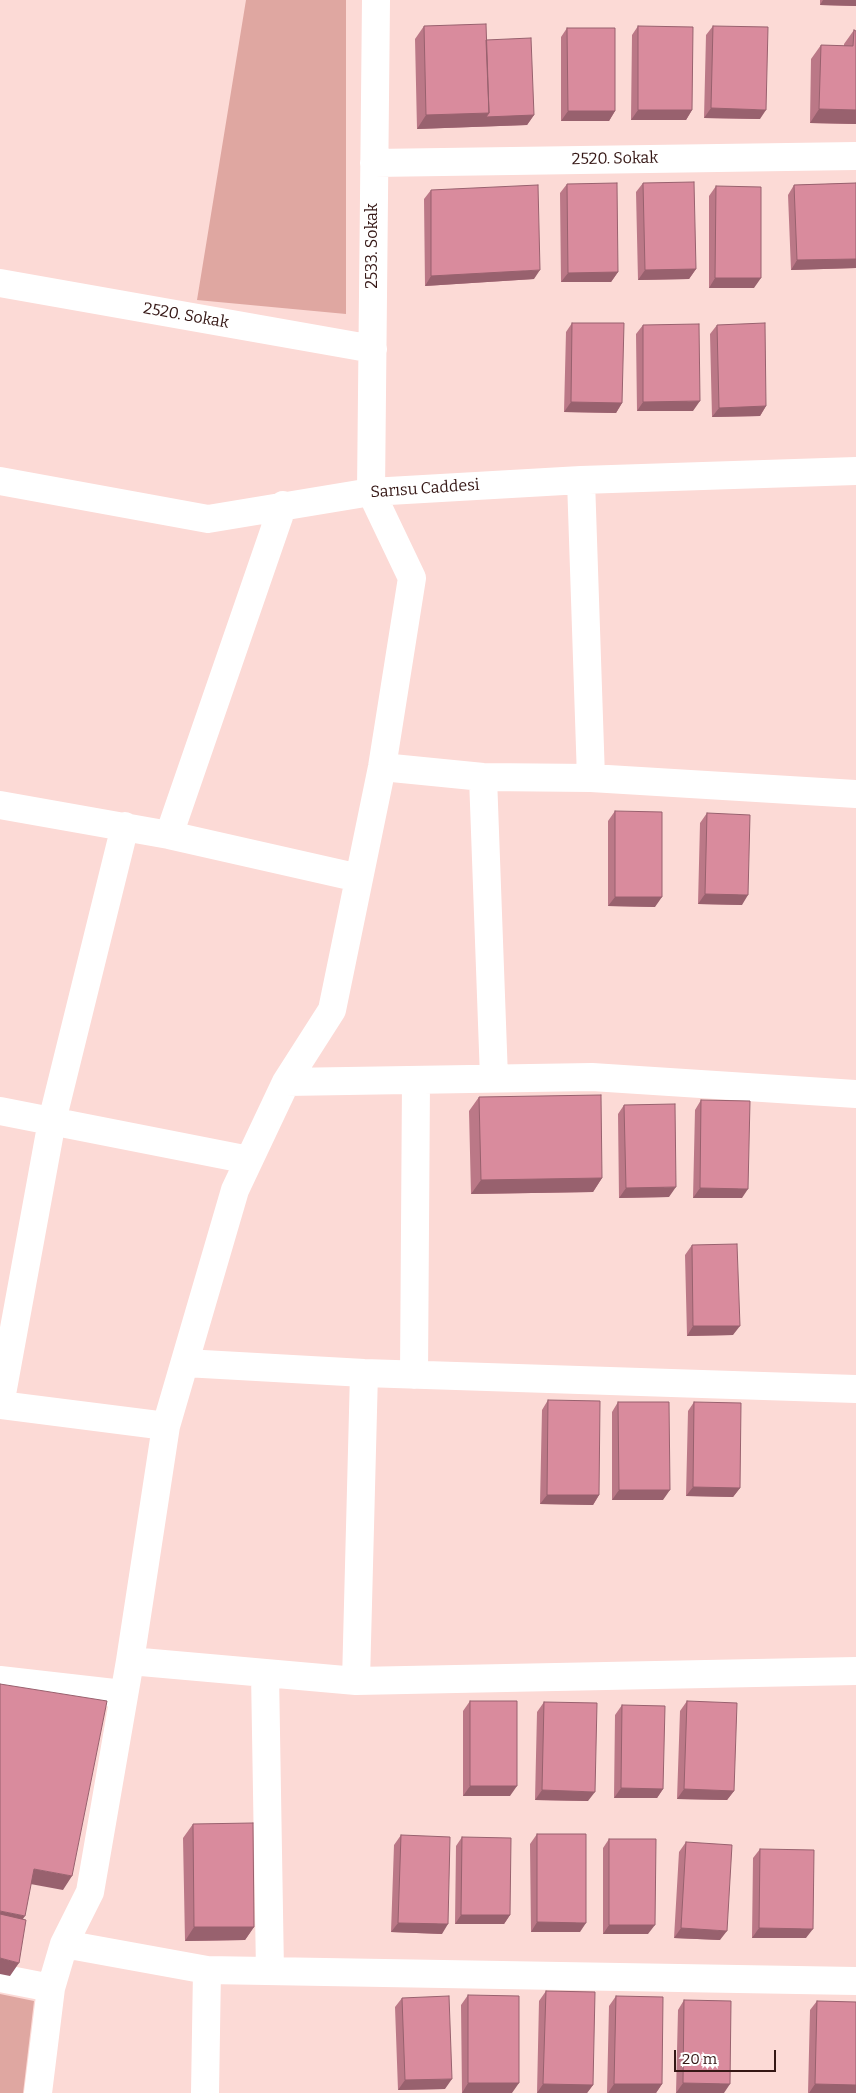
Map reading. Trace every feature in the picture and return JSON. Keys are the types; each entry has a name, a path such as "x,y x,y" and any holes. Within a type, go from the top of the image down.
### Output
{"street":[{"name":"2533. Sokak","path":"371,492 376,0"},
{"name":"2520. Sokak","path":"374,163 856,156"},
{"name":"2520. Sokak","path":"0,283 373,349"},
{"name":"Sarısu Caddesi","path":"0,481 208,520 371,492 581,480 856,471"},
{"path":"581,480 591,778"},
{"path":"38,2093 51,1988 64,1944 90,1892 130,1661 166,1426 235,1190 286,1082 332,1010 382,767 412,578 371,492"},
{"path":"169,835 283,506"},
{"path":"382,767 483,777 591,778 856,794"},
{"path":"483,777 494,1078"},
{"path":"0,805 125,826 359,878"},
{"path":"125,826 52,1121 0,1405 166,1426"},
{"path":"286,1082 592,1077 856,1094"},
{"path":"414,1375 416,1080"},
{"path":"0,1110 249,1160"},
{"path":"185,1363 414,1375 856,1389"},
{"path":"356,1681 364,1373"},
{"path":"130,1661 356,1681 856,1671"},
{"path":"265,1673 270,1971"},
{"path":"0,1680 123,1694"},
{"path":"64,1944 207,1970 856,1981"},
{"path":"204,2093 207,1970"},
{"path":"0,1978 51,1988"}],"shaded area":[{"path":"246,0 346,0 346,314 197,300"},
{"path":"0,1994 34,2001 23,2093 0,2093"}],"building":[{"path":"486,24 489,113 426,115 424,26"},
{"path":"638,26 693,27 692,110 638,110"},
{"path":"713,26 768,27 766,110 711,108"},
{"path":"567,28 615,28 615,111 568,111"},
{"path":"854,30 856,31 856,110 819,109 821,45 853,46"},
{"path":"531,38 534,115 486,117 489,113 486,40"},
{"path":"694,182 696,269 645,270 643,183"},
{"path":"617,183 618,272 568,273 567,184"},
{"path":"856,183 856,259 797,260 794,185"},
{"path":"538,185 540,270 431,276 431,190"},
{"path":"716,186 761,187 761,278 715,278"},
{"path":"572,323 624,323 622,403 571,402"},
{"path":"765,323 766,406 719,408 717,325"},
{"path":"699,324 700,401 643,402 643,325"},
{"path":"615,811 662,812 662,897 615,897"},
{"path":"707,813 750,815 748,895 705,894"},
{"path":"601,1095 602,1178 481,1180 479,1097"},
{"path":"701,1100 750,1101 748,1189 700,1188"},
{"path":"675,1104 676,1187 626,1188 624,1105"},
{"path":"737,1244 740,1326 693,1326 692,1245"},
{"path":"548,1400 600,1401 599,1495 547,1495"},
{"path":"618,1402 669,1402 670,1490 619,1490"},
{"path":"694,1402 741,1403 740,1488 693,1487"},
{"path":"0,1684 107,1701 72,1876 34,1869 25,1916 0,1911"},
{"path":"470,1701 517,1701 517,1786 470,1786"},
{"path":"687,1701 737,1703 734,1791 684,1789"},
{"path":"544,1702 597,1703 595,1792 542,1790"},
{"path":"622,1705 665,1706 663,1789 621,1788"},
{"path":"253,1823 254,1927 194,1927 193,1824"},
{"path":"537,1834 586,1834 586,1923 537,1922"},
{"path":"401,1835 450,1837 448,1924 398,1923"},
{"path":"462,1837 511,1838 510,1915 461,1915"},
{"path":"609,1839 656,1839 655,1925 609,1925"},
{"path":"686,1842 732,1845 727,1931 681,1928"},
{"path":"760,1849 814,1850 813,1929 759,1928"},
{"path":"0,1914 26,1920 19,1963 0,1958"},
{"path":"546,1991 595,1992 593,2085 543,2084"},
{"path":"468,1995 519,1996 519,2083 468,2083"},
{"path":"449,1996 452,2079 405,2080 402,1998"},
{"path":"616,1996 663,1997 662,2084 614,2084"},
{"path":"684,2000 731,2001 730,2084 683,2083"},
{"path":"817,2001 856,2002 856,2085 815,2084"}]}
